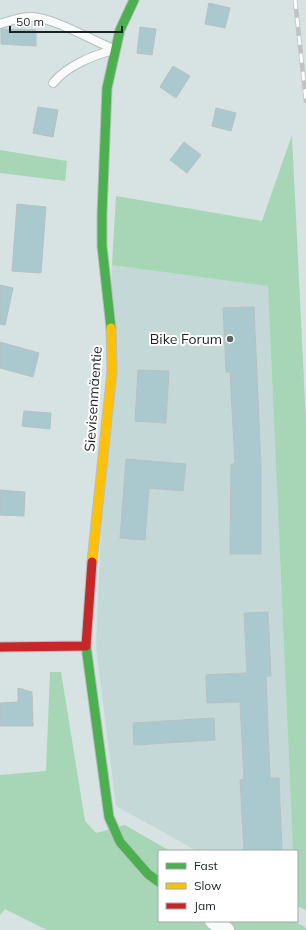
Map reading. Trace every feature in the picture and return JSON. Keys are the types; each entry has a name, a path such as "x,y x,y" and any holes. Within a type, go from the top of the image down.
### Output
{"street":[{"name":"Sievisenmäentie","path":"134,0 120,30 107,88 102,246 112,341 112,372 90,584 86,646 109,818 120,842 148,874 158,881"},
{"path":"0,647 86,646"},
{"path":"214,922 226,930"}],"lane":[{"path":"0,24 20,18 39,18 69,29 115,50"},
{"path":"53,83 59,76 84,61 101,53 115,50"}],"shaded area":[{"path":"112,265 268,286 293,850 195,850 116,806 96,647"}],"green space":[{"path":"292,135 306,423 306,910 298,906 298,850 293,850 268,286 112,265 116,196 262,221"},
{"path":"0,150 67,161 65,181 0,173"},
{"path":"50,672 61,672 85,821 96,833 125,825 168,850 158,850 158,922 296,922 306,928 306,930 47,930 5,909 0,915 0,775 46,771"}],"building":[{"path":"209,3 230,8 225,28 205,24"},
{"path":"140,27 156,29 152,55 137,53"},
{"path":"1,29 36,30 36,46 1,44"},
{"path":"173,66 190,76 176,98 160,87"},
{"path":"38,107 58,110 53,137 33,133"},
{"path":"216,108 236,113 231,131 212,126"},
{"path":"184,142 201,155 187,173 170,160"},
{"path":"17,204 46,207 41,273 12,271"},
{"path":"0,285 13,288 5,325 0,324"},
{"path":"254,307 261,466 261,554 230,554 231,464 235,464 230,372 226,372 223,308"},
{"path":"0,342 39,353 33,377 0,368"},
{"path":"138,370 169,371 166,423 135,421"},
{"path":"24,411 51,413 50,429 22,426"},
{"path":"126,459 186,464 183,491 149,488 145,540 120,538"},
{"path":"0,490 25,492 24,516 0,515"},
{"path":"268,612 271,676 266,676 270,778 279,778 282,850 244,850 240,780 244,779 240,702 207,703 206,675 247,673 244,613"},
{"path":"18,688 32,692 33,726 0,726 0,703 18,702"},
{"path":"214,718 215,740 134,745 133,723"}],"railway":[{"path":"295,0 306,101"}],"traffic: fast":[{"path":"111,328 102,246 107,88 120,30 134,0"},
{"path":"86,646 109,817 120,842 148,874 158,881"}],"traffic: slow":[{"path":"92,562 112,371 111,328"}],"traffic: jam":[{"path":"0,647 86,646 92,562"}],"place":[{"name":"Bike Forum","path":"230,339"}]}
